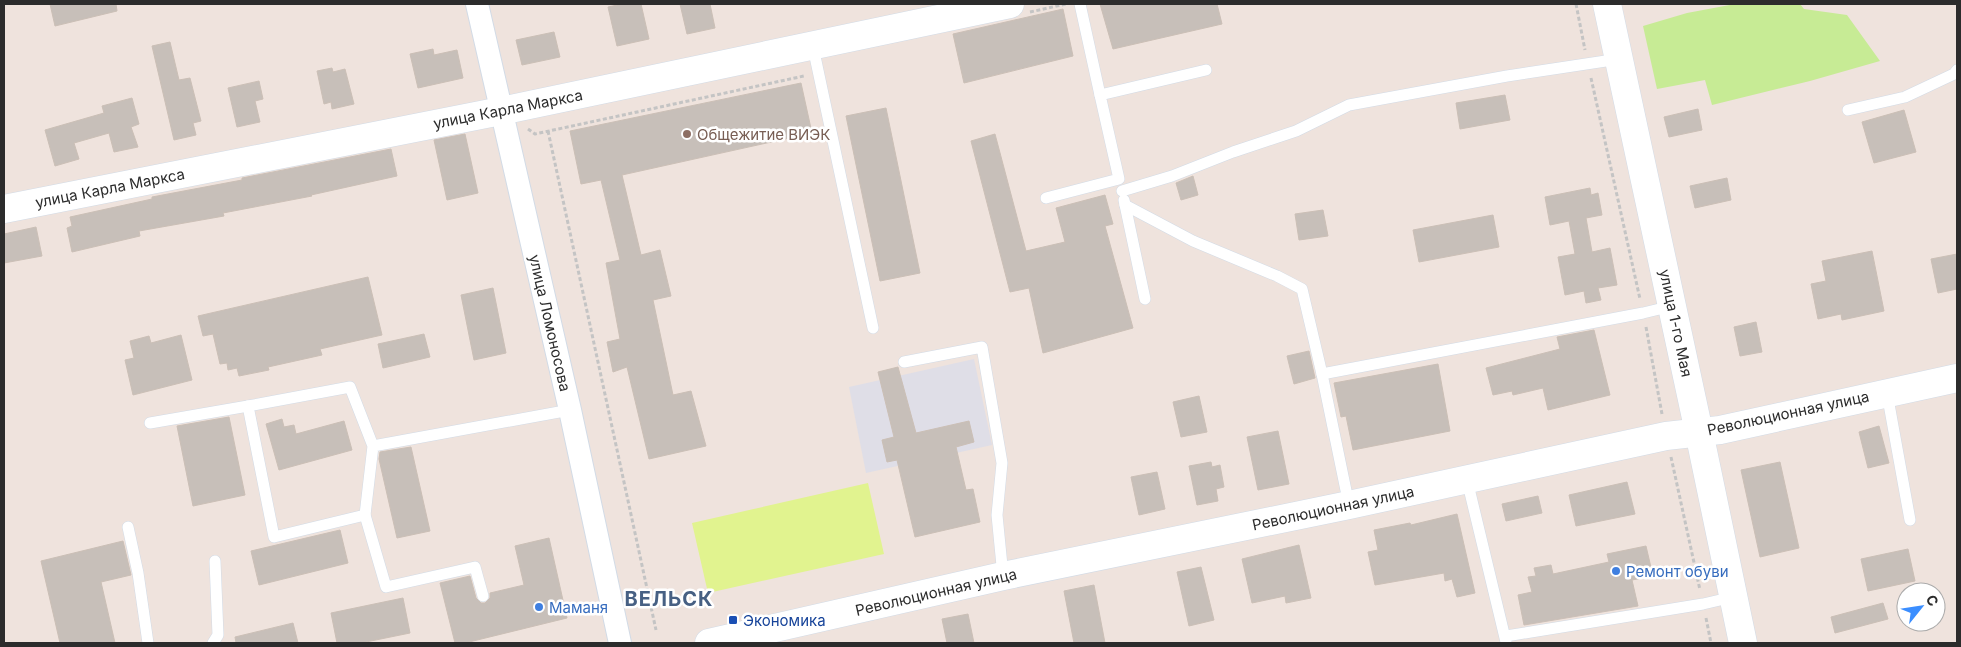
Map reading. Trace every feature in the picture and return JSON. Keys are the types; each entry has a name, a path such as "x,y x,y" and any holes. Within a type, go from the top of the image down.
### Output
{"main road":[{"name":"улица Карла Маркса","path":"4,209 501,111 813,47 1010,4"},
{"name":"улица 1-го Мая","path":"1607,4 1699,432 1742,643"},
{"name":"Революционная улица","path":"709,643 1003,576 1349,505 1666,436 1720,430 1957,378"}],"street":[{"name":"улица Ломоносова","path":"477,4 570,410 620,643"}],"lane":[{"path":"1080,4 1145,299"},
{"path":"813,47 872,328"},
{"path":"1122,191 1172,176 1233,152 1296,131 1349,105 1480,81 1619,59"},
{"path":"1100,95 1206,70"},
{"path":"1848,110 1905,97 1954,74 1957,70"},
{"path":"1046,198 1119,179"},
{"path":"1125,205 1193,241 1277,276 1302,289 1349,505"},
{"path":"1322,374 1672,306"},
{"path":"904,362 982,347 1002,463 997,515 1003,576"},
{"path":"150,423 350,387 373,446 365,515 386,587 475,567 483,596"},
{"path":"1887,393 1910,520"},
{"path":"248,406 274,537 365,515"},
{"path":"373,446 570,410"},
{"path":"1467,479 1506,640 1733,597"},
{"path":"128,527 138,573 148,643"},
{"path":"213,643 218,635 215,561"}],"path":[{"path":"1036,4 1038,10"},
{"path":"548,131 656,630"}],"shaded area":[{"path":"974,359 992,445 866,473 849,387"}],"green space":[{"path":"1735,4 1800,4 1804,9 1847,15 1880,61 1810,81 1712,105 1705,80 1657,89 1643,26 1687,13"},
{"path":"868,483 884,554 708,593 692,523"}],"building":[{"path":"50,4 116,4 117,11 55,26"},
{"path":"622,4 641,4 649,39 617,46 608,7"},
{"path":"680,4 710,4 715,28 687,34"},
{"path":"1100,4 1217,4 1222,24 1113,49"},
{"path":"1063,9 1073,56 964,83 953,34"},
{"path":"554,32 560,57 522,65 516,40"},
{"path":"170,42 179,80 190,78 201,121 193,123 196,135 174,140 152,46"},
{"path":"433,49 434,55 457,50 463,78 418,88 410,54"},
{"path":"332,68 333,72 345,69 354,104 332,109 331,102 324,104 317,71"},
{"path":"259,81 263,99 255,101 260,122 237,127 228,88"},
{"path":"801,83 812,133 622,175 641,255 660,250 671,296 653,300 673,395 691,391 706,446 649,459 627,367 613,372 607,342 620,339 606,263 620,260 601,180 581,184 570,131"},
{"path":"1505,95 1510,120 1460,129 1456,103"},
{"path":"132,98 139,124 131,127 138,147 114,152 109,133 74,143 79,159 55,166 45,130 104,113 102,106"},
{"path":"886,108 920,273 880,281 846,116"},
{"path":"1698,109 1702,130 1669,137 1664,117"},
{"path":"1904,110 1916,152 1874,163 1862,122"},
{"path":"465,134 478,193 447,200 434,140"},
{"path":"995,134 1026,251 1065,242 1056,208 1105,195 1113,224 1105,226 1133,328 1043,353 1029,288 1010,292 971,141"},
{"path":"391,149 397,176 312,196 223,213 224,216 139,231 140,236 72,252 67,228 72,226 70,217 152,199 152,197"},
{"path":"1193,176 1198,195 1181,200 1176,183"},
{"path":"1727,178 1731,200 1695,208 1690,186"},
{"path":"1590,188 1591,195 1598,193 1602,215 1586,218 1592,252 1610,248 1617,285 1598,288 1601,300 1586,303 1584,291 1565,295 1558,257 1575,254 1569,221 1550,225 1545,197"},
{"path":"1323,210 1328,236 1299,240 1295,214"},
{"path":"1493,215 1499,247 1419,262 1413,230"},
{"path":"36,227 42,256 4,263 4,234"},
{"path":"1872,251 1884,311 1842,320 1841,314 1818,319 1811,284 1826,281 1822,261"},
{"path":"1957,254 1957,289 1938,293 1931,259"},
{"path":"368,277 382,335 320,349 322,355 268,367 269,370 239,376 237,368 228,370 227,363 220,364 213,334 203,336 198,316"},
{"path":"493,288 506,353 474,360 461,295"},
{"path":"1756,322 1762,352 1740,356 1734,327"},
{"path":"1594,330 1610,395 1548,410 1543,388 1513,395 1512,391 1493,395 1486,368 1560,349 1557,337"},
{"path":"424,334 430,357 383,368 378,344"},
{"path":"181,335 192,380 133,395 125,360 134,358 130,341 149,336 151,343"},
{"path":"1309,351 1315,378 1294,384 1287,356"},
{"path":"1438,364 1450,431 1353,450 1346,416 1341,417 1334,383"},
{"path":"898,367 916,433 969,421 974,442 956,447 966,490 973,489 980,522 915,537 897,460 887,462 882,440 894,437 878,372"},
{"path":"1199,396 1207,432 1181,437 1173,402"},
{"path":"229,417 245,495 193,506 177,426"},
{"path":"282,419 284,427 294,425 296,434 344,421 352,450 279,470 266,424"},
{"path":"1879,426 1889,463 1868,468 1859,432"},
{"path":"1278,431 1289,484 1258,490 1247,437"},
{"path":"411,447 430,531 397,538 379,459 380,452"},
{"path":"1211,462 1212,467 1220,465 1224,487 1216,489 1218,501 1197,505 1189,466"},
{"path":"1780,462 1799,548 1760,557 1741,470"},
{"path":"1157,472 1165,509 1139,515 1131,477"},
{"path":"1627,482 1635,514 1576,526 1569,495"},
{"path":"1538,496 1542,513 1506,521 1502,504"},
{"path":"1457,514 1475,593 1457,597 1452,579 1445,581 1444,573 1375,585 1368,552 1378,550 1374,530 1410,523 1411,525"},
{"path":"340,530 348,563 259,585 251,551"},
{"path":"549,538 567,618 465,643 455,643 440,583 470,576 476,598 481,603 485,603 490,598 490,593 524,585 515,546"},
{"path":"123,541 131,575 101,582 115,643 60,643 41,561"},
{"path":"1299,545 1311,598 1286,603 1285,596 1252,603 1242,559"},
{"path":"1646,546 1653,576 1632,580 1638,606 1524,625 1518,595 1532,592 1528,577 1536,576 1534,568 1551,565 1553,574 1609,562 1607,554"},
{"path":"1908,549 1915,581 1896,582 1896,585 1868,591 1861,559"},
{"path":"1201,567 1214,620 1189,626 1177,572"},
{"path":"1094,585 1105,643 1074,643 1064,591"},
{"path":"403,598 410,633 361,643 337,643 331,613"},
{"path":"1883,603 1888,619 1835,633 1831,617"},
{"path":"968,614 974,643 947,643 942,619"},
{"path":"293,623 298,643 236,643 235,637"}],"place":[{"name":"Общежитие ВИЭК","path":"687,134"},
{"name":"Ремонт обуви","path":"1616,571"},
{"name":"Маманя","path":"539,607"},
{"name":"Экономика","path":"733,620"}],"district":[{"name":"ВЕЛЬСК","path":"669,599"}]}
